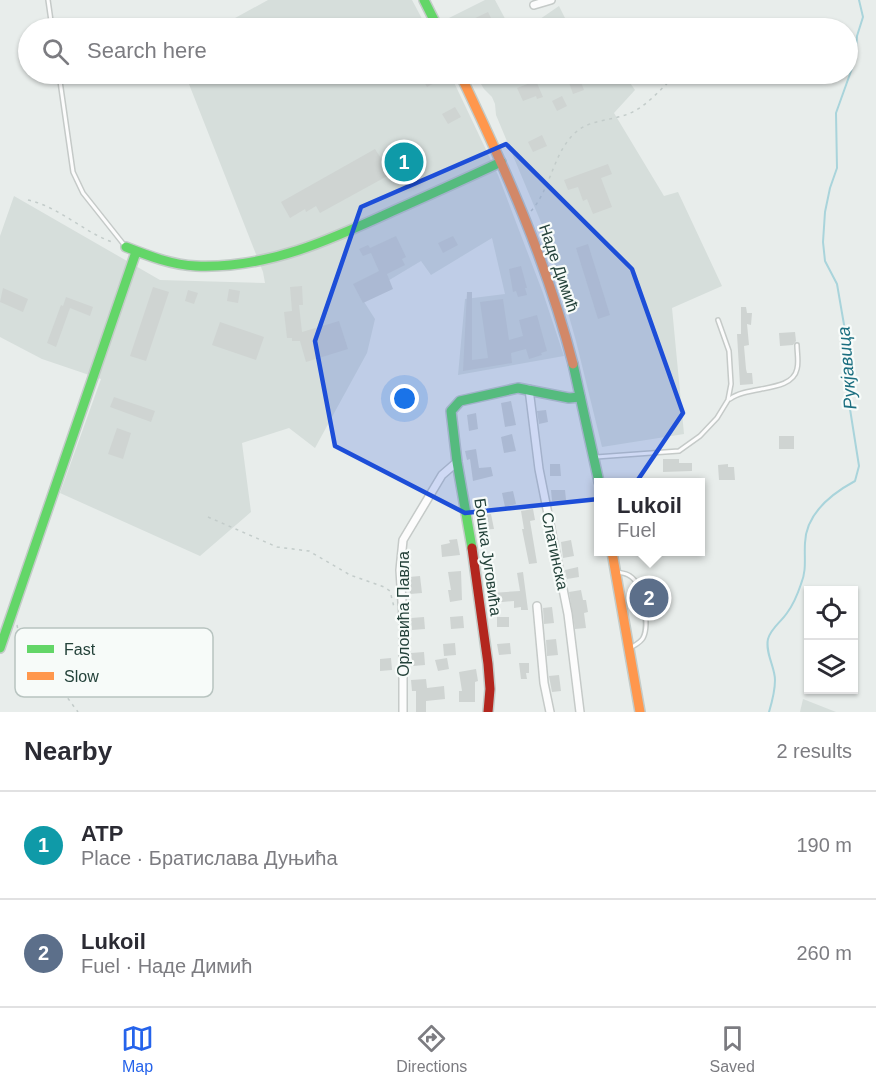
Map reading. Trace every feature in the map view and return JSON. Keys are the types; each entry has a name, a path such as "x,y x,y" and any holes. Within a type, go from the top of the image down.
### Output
{"street":[{"path":"424,0 433,18"},
{"path":"534,5 551,0"},
{"name":"Наде Димић","path":"465,84 525,218 559,312 598,478"},
{"path":"126,247 136,252 194,266 231,266 269,261 336,238 501,162"},
{"path":"0,648 136,252"},
{"name":"Бошка Југовића","path":"488,712 490,689 488,664 474,556 451,415 452,408 460,401 518,388 529,389"},
{"path":"529,389 569,398 580,397"},
{"name":"Слатинска","path":"529,389 540,478 568,614 580,712"},
{"name":"Орловића Павла","path":"403,712 403,618 400,570 403,540 442,475 457,462"},
{"path":"613,556 640,712"},
{"path":"537,606 544,683 550,712"}],"lane":[{"path":"48,0 51,18"},
{"path":"60,84 73,172 83,194 126,247"},
{"path":"594,457 679,451 700,436 723,410 728,400 731,384 729,351 718,320"},
{"path":"728,400 746,391 778,387 794,377 797,371 797,345"},
{"path":"616,572 631,576 638,584 645,612 642,640 630,648"}],"path":[{"path":"525,218 539,203 553,170 574,133 584,126 607,118 627,115 639,109 666,84"},
{"path":"28,200 51,208 91,233 126,247"},
{"path":"208,517 277,547 309,551 350,575 384,587 390,591 394,607"},
{"path":"16,622 17,628"},
{"path":"67,697 78,712"}],"highlighted area":[{"path":"506,144 632,269 683,413 627,496 465,513 335,446 315,341 361,207"}],"shaded area":[{"path":"268,0 412,0 422,18 235,18"},
{"path":"485,0 495,0 505,18 449,18"},
{"path":"559,6 565,18 542,18"},
{"path":"189,84 455,84 498,175 543,293 564,356 458,375 465,299 505,294 492,238 431,275 421,261 361,297 375,319 367,353 315,448 289,428 242,443 251,512 200,556 60,493 101,379 42,359 0,337 0,236 14,196 160,280 265,283 263,272"},
{"path":"481,84 631,84 635,90 614,113 664,196 678,192 722,286 672,308 684,434 602,447 576,341 545,232 496,115 495,104"},
{"path":"803,699 836,712 800,712"}],"building":[{"path":"488,12 491,18 475,18"},
{"path":"527,84 537,84 543,97 537,99 536,96 523,101 517,88"},
{"path":"570,84 582,84 584,90 573,94"},
{"path":"562,96 567,106 557,111 552,101"},
{"path":"455,107 461,117 448,124 442,114"},
{"path":"542,135 547,146 533,152 528,142"},
{"path":"375,149 391,174 320,213 316,206 306,212 305,209 290,218 281,202"},
{"path":"608,164 612,174 601,178 612,207 593,214 587,199 583,201 578,187 568,190 564,180"},
{"path":"396,236 406,257 402,259 405,265 387,274 393,289 363,303 353,284 379,271 371,253 363,256 359,249 368,245 370,248"},
{"path":"453,236 458,245 443,253 438,243"},
{"path":"588,244 610,315 598,319 576,248"},
{"path":"521,266 527,295 518,297 516,291 513,292 509,269"},
{"path":"302,286 303,305 299,305 302,332 339,321 348,349 306,362 300,341 287,338 284,312 292,311 290,287"},
{"path":"153,287 169,292 146,361 130,356"},
{"path":"3,288 28,299 23,312 0,302"},
{"path":"229,289 240,291 238,303 227,301"},
{"path":"188,290 198,293 194,304 185,301"},
{"path":"467,292 472,292 472,360 488,358 480,302 503,299 509,340 523,336 519,320 537,315 547,351 529,359 526,349 511,353 512,363 463,371"},
{"path":"66,297 93,307 90,316 70,308 56,347 47,343"},
{"path":"741,307 746,307 747,313 752,313 751,325 747,324 749,345 744,346 746,369 747,373 752,373 753,384 740,385 737,334 741,334"},
{"path":"220,322 264,337 256,360 212,345"},
{"path":"795,332 796,341 793,345 780,346 779,333"},
{"path":"114,397 155,411 151,422 110,407"},
{"path":"511,401 516,425 505,427 501,403"},
{"path":"546,410 548,422 539,424 537,411"},
{"path":"476,413 478,429 469,431 467,415"},
{"path":"117,428 131,433 123,459 108,454"},
{"path":"512,434 516,451 504,453 501,437"},
{"path":"779,436 794,436 794,449 779,449"},
{"path":"476,449 479,468 491,467 493,476 473,481 470,459 467,460 465,451"},
{"path":"663,459 679,459 679,463 692,463 692,471 663,472"},
{"path":"550,464 560,464 561,476 550,476"},
{"path":"728,464 728,467 734,467 735,480 719,480 718,465"},
{"path":"551,490 565,490 566,500 552,501"},
{"path":"513,491 516,504 505,507 502,493"},
{"path":"533,509 535,520 530,521 537,563 529,564 521,511"},
{"path":"491,514 494,529 481,530 479,516"},
{"path":"457,539 460,555 442,557 441,545 450,543 449,540"},
{"path":"571,540 574,556 563,558 561,542"},
{"path":"578,567 579,577 567,579 565,570"},
{"path":"461,571 462,600 450,602 448,572"},
{"path":"523,572 528,610 521,610 521,607 514,608 514,601 492,603 491,593 520,591 517,573"},
{"path":"420,576 422,593 410,594 409,577"},
{"path":"655,589 658,604 648,606 644,592"},
{"path":"581,590 588,612 584,613 586,628 575,629 569,592"},
{"path":"552,607 554,623 544,624 543,608"},
{"path":"463,616 464,628 451,629 450,617"},
{"path":"424,617 425,629 412,630 411,618"},
{"path":"497,617 509,617 509,627 497,627"},
{"path":"556,639 558,655 547,656 546,640"},
{"path":"455,643 456,655 444,656 443,644"},
{"path":"510,643 511,654 499,655 497,644"},
{"path":"424,652 425,665 413,666 411,653"},
{"path":"391,658 392,670 380,671 380,659"},
{"path":"447,658 449,669 438,671 435,660"},
{"path":"519,663 529,663 527,679 521,679"},
{"path":"476,669 478,681 475,682 475,702 459,702 459,691 462,691 459,672"},
{"path":"559,675 561,691 552,692 549,676"},
{"path":"426,679 427,688 444,686 445,699 426,701 426,712 416,712 416,691 412,691 411,680"}],"waterway":[{"name":"Рукјавица","path":"858,33 863,17 859,0"},
{"name":"Рукјавица","path":"769,712 775,680 767,644 768,639 789,610 800,588 804,574 806,532 821,506 837,492 855,481 859,466 850,409 847,342 837,284 825,261 823,242 825,212 837,168 836,113 846,84"}],"traffic: fast":[{"path":"424,0 433,18"},
{"path":"126,247 169,262 196,266 222,266 273,258 346,232 501,162"},
{"path":"0,648 136,252"},
{"path":"573,364 598,478"},
{"path":"472,548 451,411 460,401 518,388 569,398 580,397"}],"traffic: slow":[{"path":"465,84 538,252 573,364"},
{"path":"613,556 640,712"}],"traffic: jam":[{"path":"472,548 488,664 490,689 488,712"}],"place":[{"name":"ATP","path":"404,162"},
{"name":"Lukoil","path":"649,598"}]}
